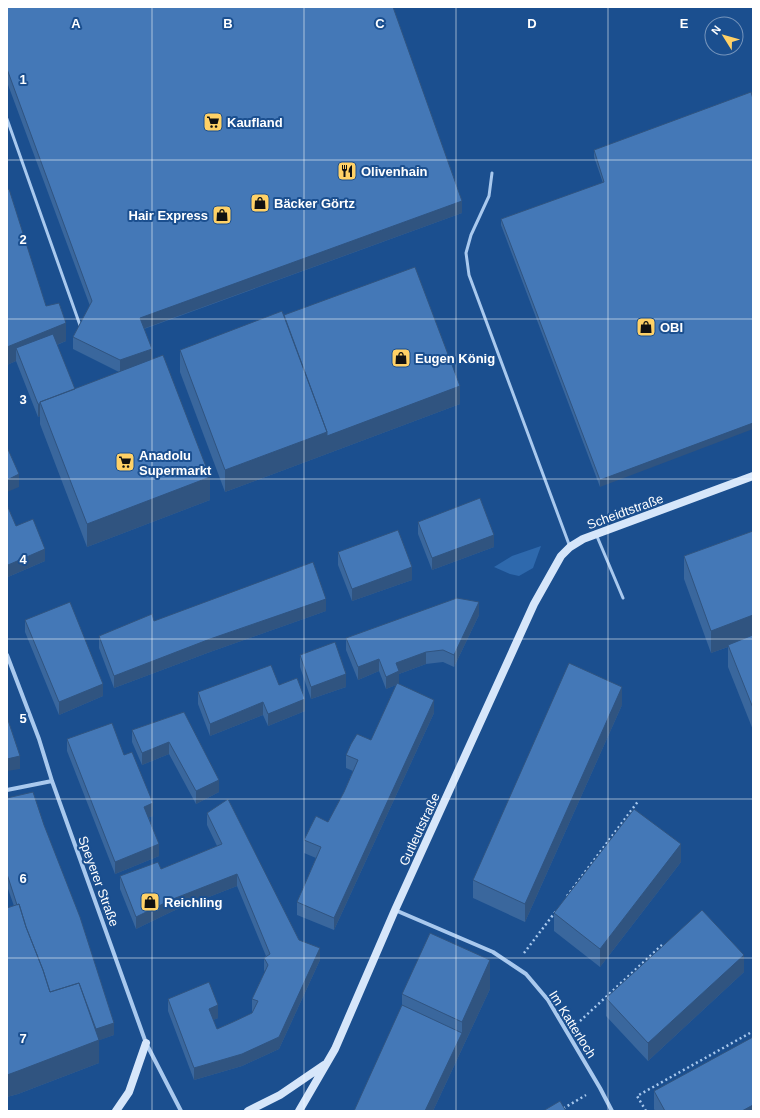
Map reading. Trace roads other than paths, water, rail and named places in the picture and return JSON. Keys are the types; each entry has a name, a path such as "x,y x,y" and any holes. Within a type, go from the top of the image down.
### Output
{"main road":[{"name":"Scheidtstraße","path":"534,604 561,556 570,547 583,539 753,476"},
{"name":"Gutleutstraße","path":"300,1110 335,1049 395,910 534,604"},
{"path":"116,1111 129,1092 146,1043"},
{"name":"Gutleutstraße","path":"248,1111 280,1096 326,1064"}],"street":[{"name":"Speyerer Straße","path":"7,655 40,739 52,781 146,1043 181,1111"},
{"path":"7,790 52,781"},
{"name":"Im Katterloch","path":"395,910 493,952 526,974 548,1000 612,1111"}],"lane":[{"path":"7,119 83,331"},
{"path":"492,173 489,196 471,235 466,253 469,274 570,547"},
{"path":"596,534 622,598"}],"place":[{"name":"Kaufland","path":"213,122"},
{"name":"Olivenhain","path":"347,171"},
{"name":"Bäcker Görtz","path":"260,203"},
{"name":"Hair Express","path":"222,215"},
{"name":"OBI","path":"646,327"},
{"name":"Eugen König","path":"401,358"},
{"name":"Anadolu Supermarkt","path":"125,462"},
{"name":"Reichling","path":"150,902"}]}
